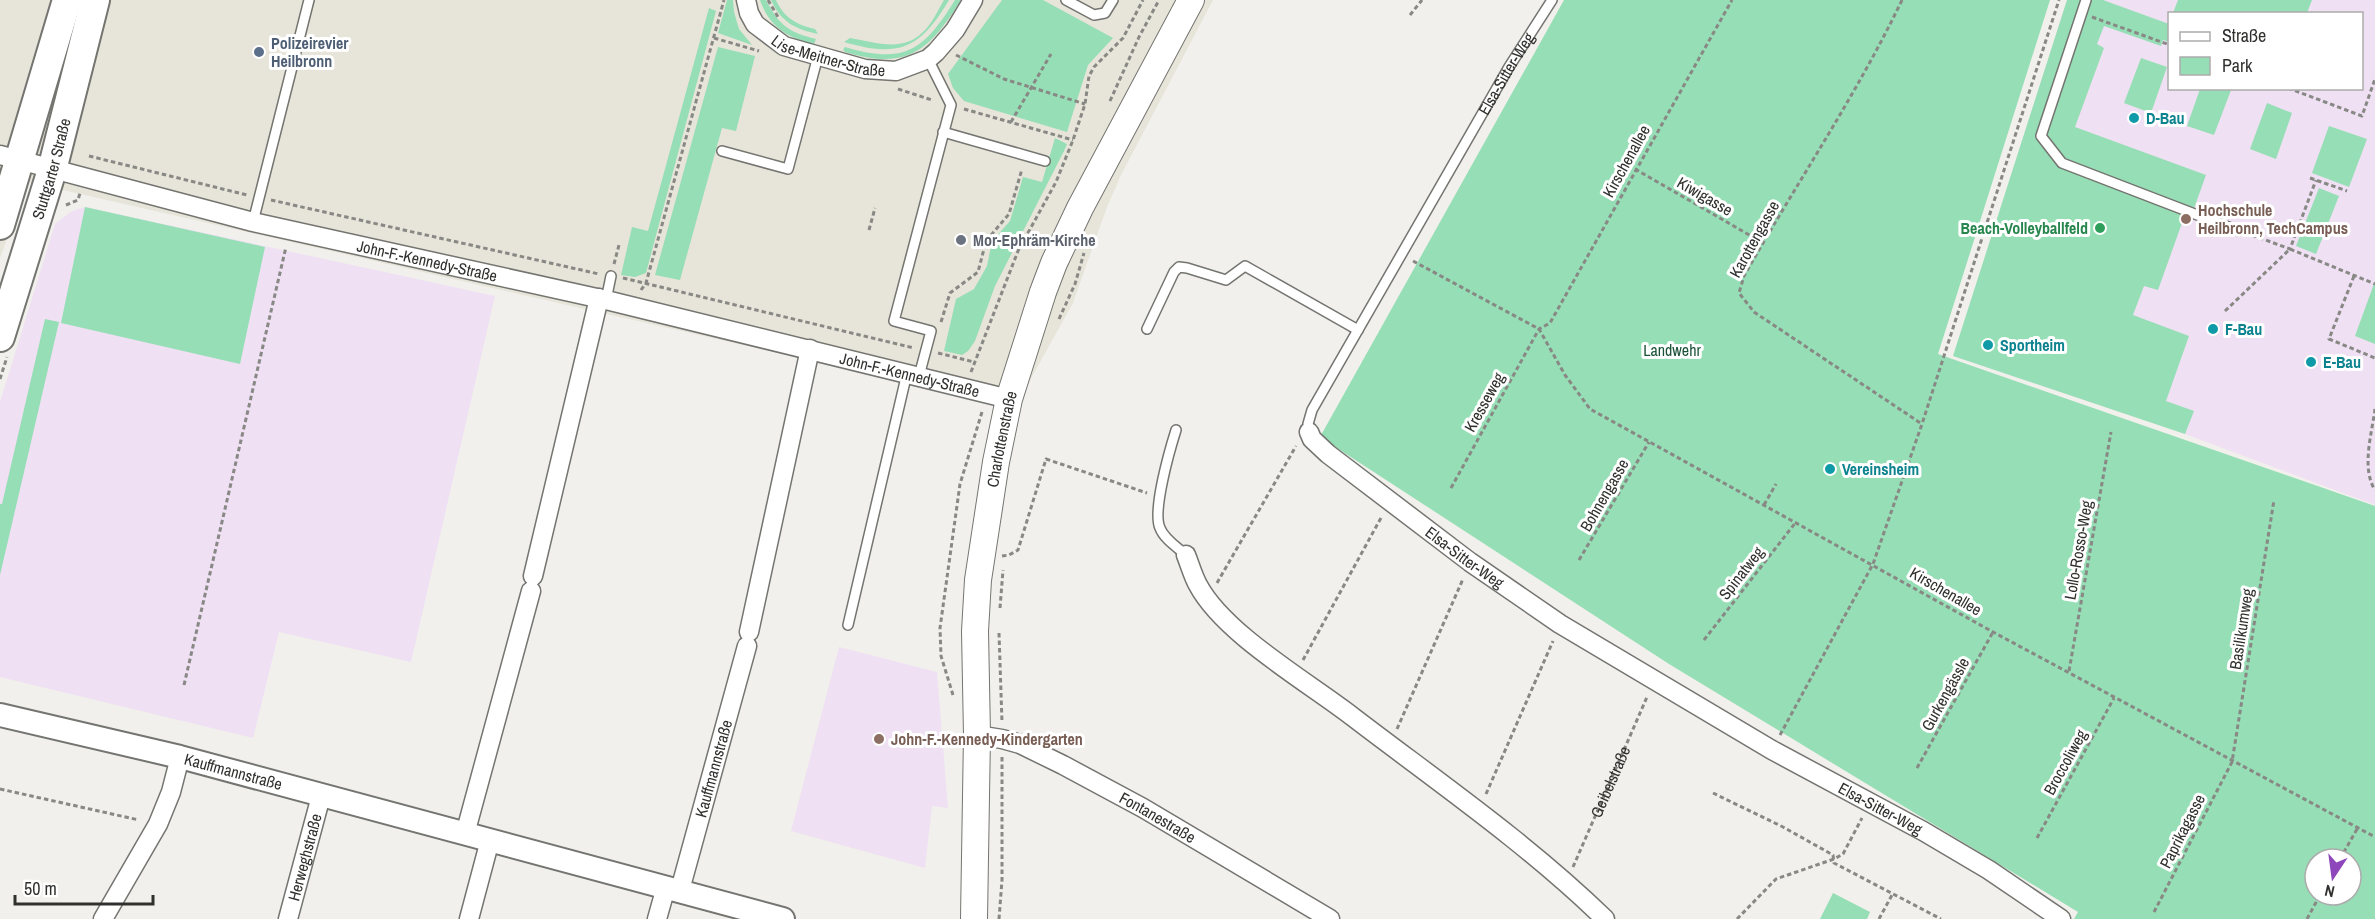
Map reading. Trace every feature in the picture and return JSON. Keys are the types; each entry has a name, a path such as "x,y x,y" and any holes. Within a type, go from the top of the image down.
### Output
{"main road":[{"name":"Stuttgarter Straße","path":"0,225 10,158 67,0"},
{"name":"Stuttgarter Straße","path":"0,337 52,170 95,0"},
{"name":"Charlottenstraße","path":"974,919 977,735 975,631 993,554 996,462 1009,399 1054,263 1080,208 1191,0"}],"street":[{"name":"Lise-Meitner-Straße","path":"746,0 755,24 765,33 784,46 818,56 879,70 896,71 934,53"},
{"path":"934,53 973,0"},
{"name":"John-F.-Kennedy-Straße","path":"10,158 253,222 602,299 1009,399"},
{"path":"465,834 532,584 602,299"},
{"name":"Kauffmannstraße","path":"673,889 748,639 810,349"},
{"name":"Elsa-Sitter-Weg","path":"1310,432 1318,445 1390,501 1470,562 1560,624 1772,750 1989,870 2061,919"},
{"path":"1186,555 1206,597 1244,636 1478,812 1567,883 1605,919"},
{"name":"Kauffmannstraße","path":"0,715 180,757 783,919"},
{"name":"Fontanestraße","path":"977,735 1020,744 1063,765 1135,804 1330,919"},
{"path":"103,919 158,824 180,757"},
{"name":"Herweghstraße","path":"288,919 321,796"},
{"path":"469,919 490,840"},
{"path":"657,919 673,889"}],"lane":[{"path":"253,222 309,0"},
{"path":"1066,0 1094,15 1105,13 1113,0"},
{"name":"Elsa-Sitter-Weg","path":"1310,432 1308,423 1312,410 1509,67 1552,0"},
{"path":"2086,0 2041,136 2062,163 2239,231"},
{"path":"848,625 913,375 929,351 931,331 894,321 951,105 934,53"},
{"path":"722,152 788,169 818,56"},
{"path":"944,132 1045,161"},
{"path":"1147,329 1173,272 1179,267 1226,280 1245,266 1358,330"},
{"path":"602,299 611,276"},
{"path":"1176,430 1168,456 1158,524 1161,531 1186,555"}],"path":[{"path":"629,306 646,283 724,0"},
{"path":"768,0 782,22"},
{"path":"966,388 1018,251 1056,182 1085,104 1089,76 1094,67 1123,38 1143,0"},
{"path":"1410,15 1422,0"},
{"name":"Kirschenallee","path":"1732,0 1550,323 1539,329 1565,375 1590,408 1993,632 2356,829 2375,837"},
{"name":"Karottengasse","path":"1902,0 1887,32 1828,137 1744,276 1739,292 1754,312 1922,424"},
{"path":"1772,750 1873,564 1922,424 2059,0"},
{"path":"2082,13 2168,45"},
{"path":"934,53 1030,89 1085,104"},
{"path":"1011,122 1051,54"},
{"path":"2293,90 2362,116 2375,79"},
{"path":"89,156 258,197 646,283 974,362"},
{"path":"929,351 950,293 978,272 986,242 1009,214 1023,166"},
{"name":"Kiwigasse","path":"1635,169 1763,243"},
{"path":"2310,178 2347,191"},
{"path":"2225,311 2290,249 2316,180"},
{"path":"869,230 875,208"},
{"path":"184,685 290,230"},
{"path":"2239,231 2375,284"},
{"path":"611,276 619,245"},
{"path":"1056,324 1075,284 1085,251"},
{"path":"1401,254 1539,329"},
{"path":"2354,275 2329,339 2375,358"},
{"name":"Kresseweg","path":"1451,488 1539,329"},
{"path":"2375,409 2368,462 2369,474 2375,490"},
{"path":"1206,597 1225,572 1296,446 1310,432"},
{"name":"Lollo-Rosso-Weg","path":"2068,671 2111,432"},
{"name":"Bohnengasse","path":"1579,560 1649,442"},
{"path":"993,554 1018,550 1046,459 1161,496"},
{"path":"1764,505 1776,484"},
{"name":"Basilikumweg","path":"2232,762 2274,500"},
{"path":"1295,675 1390,501"},
{"name":"Spinatweg","path":"1704,640 1796,522"},
{"path":"993,554 1006,544"},
{"path":"1390,744 1470,562"},
{"path":"1000,614 1004,568"},
{"path":"1478,812 1560,624"},
{"path":"999,626 1002,739 1002,880 999,919"},
{"name":"Gurkengässle","path":"1917,768 1993,632"},
{"name":"Geibelstraße","path":"1567,883 1653,681"},
{"name":"Broccoliweg","path":"2037,838 2114,698"},
{"name":"Paprikagasse","path":"2154,912 2232,762"},
{"path":"0,789 158,824"},
{"path":"1713,793 1784,827 1833,855 1834,863 1941,919"},
{"path":"1737,919 1776,879 1843,854 1870,803"},
{"path":"2346,847 2356,829"},
{"path":"1879,919 1892,895"}],"shaded area":[{"path":"0,0 1213,0 1121,175 1107,207 1073,303 1015,407 28,182 0,258"},
{"name":"Hochschule Heilbronn, TechCampus","path":"2067,0 2375,0 2375,505 2185,434 1954,356"},
{"path":"85,207 495,296 411,662 279,632 253,738 0,677 0,402 55,224 72,211"},
{"name":"John-F.-Kennedy-Kindergarten","path":"839,647 937,672 948,808 932,806 925,868 791,831"}],"green space":[{"path":"727,0 733,0 739,29 752,45 718,33"},
{"path":"760,0 766,0 775,16 785,26 816,39 814,44 795,38 780,29 768,17"},
{"path":"771,0 776,0 783,12 792,20 815,29 818,34 802,30 784,19"},
{"path":"944,0 949,0 928,29 918,39 906,45 894,49 880,49 844,42 850,38 888,44 906,42 926,29"},
{"path":"955,0 961,0 938,32 927,44 914,52 901,57 885,59 866,57 843,50 845,47 883,54 911,49 933,31"},
{"path":"1002,0 1043,0 1113,38 1088,65 1067,132 964,101 953,88 948,74"},
{"name":"Landwehr","path":"1564,0 2050,0 1938,354 2375,506 2375,919 2074,919 2078,912 1669,664 1320,437"},
{"path":"2067,0 2103,0 2168,24 2168,42 2163,40 2161,46 2104,26 2097,44 2104,48 2075,127 2206,175 2188,225 2182,223 2158,290 2144,286 2133,315 2189,336 2166,401 2194,411 2185,434 1953,356"},
{"path":"2178,0 2312,0 2307,12 2173,12"},
{"path":"709,8 716,11 646,273 635,277 621,275 632,227 648,231"},
{"path":"718,47 755,56 736,131 722,128 680,280 655,275"},
{"path":"2141,58 2167,67 2151,113 2124,103"},
{"path":"2200,90 2231,90 2214,135 2187,126"},
{"path":"2267,103 2292,113 2276,159 2250,149"},
{"path":"2329,126 2367,139 2349,187 2312,173"},
{"path":"1055,138 1067,144 995,286 975,341 962,355 944,351 956,299 974,289 987,266 992,241 1010,221 1023,177 1042,182"},
{"path":"2319,188 2339,196 2316,254 2296,246"},
{"path":"85,207 265,247 240,364 61,323"},
{"path":"2375,281 2375,344 2355,336"},
{"path":"45,319 59,322 0,575 0,504 2,504"},
{"path":"1833,893 1870,912 1867,919 1820,919"}],"place":[{"name":"Polizeirevier Heilbronn","path":"259,52"},
{"name":"D-Bau","path":"2134,118"},
{"name":"Hochschule Heilbronn, TechCampus","path":"2186,219"},
{"name":"Beach-Volleyballfeld","path":"2100,228"},
{"name":"Mor-Ephräm-Kirche","path":"961,240"},
{"name":"F-Bau","path":"2213,329"},
{"name":"Sportheim","path":"1988,345"},
{"name":"E-Bau","path":"2311,362"},
{"name":"Vereinsheim","path":"1830,469"},
{"name":"John-F.-Kennedy-Kindergarten","path":"879,739"}]}
